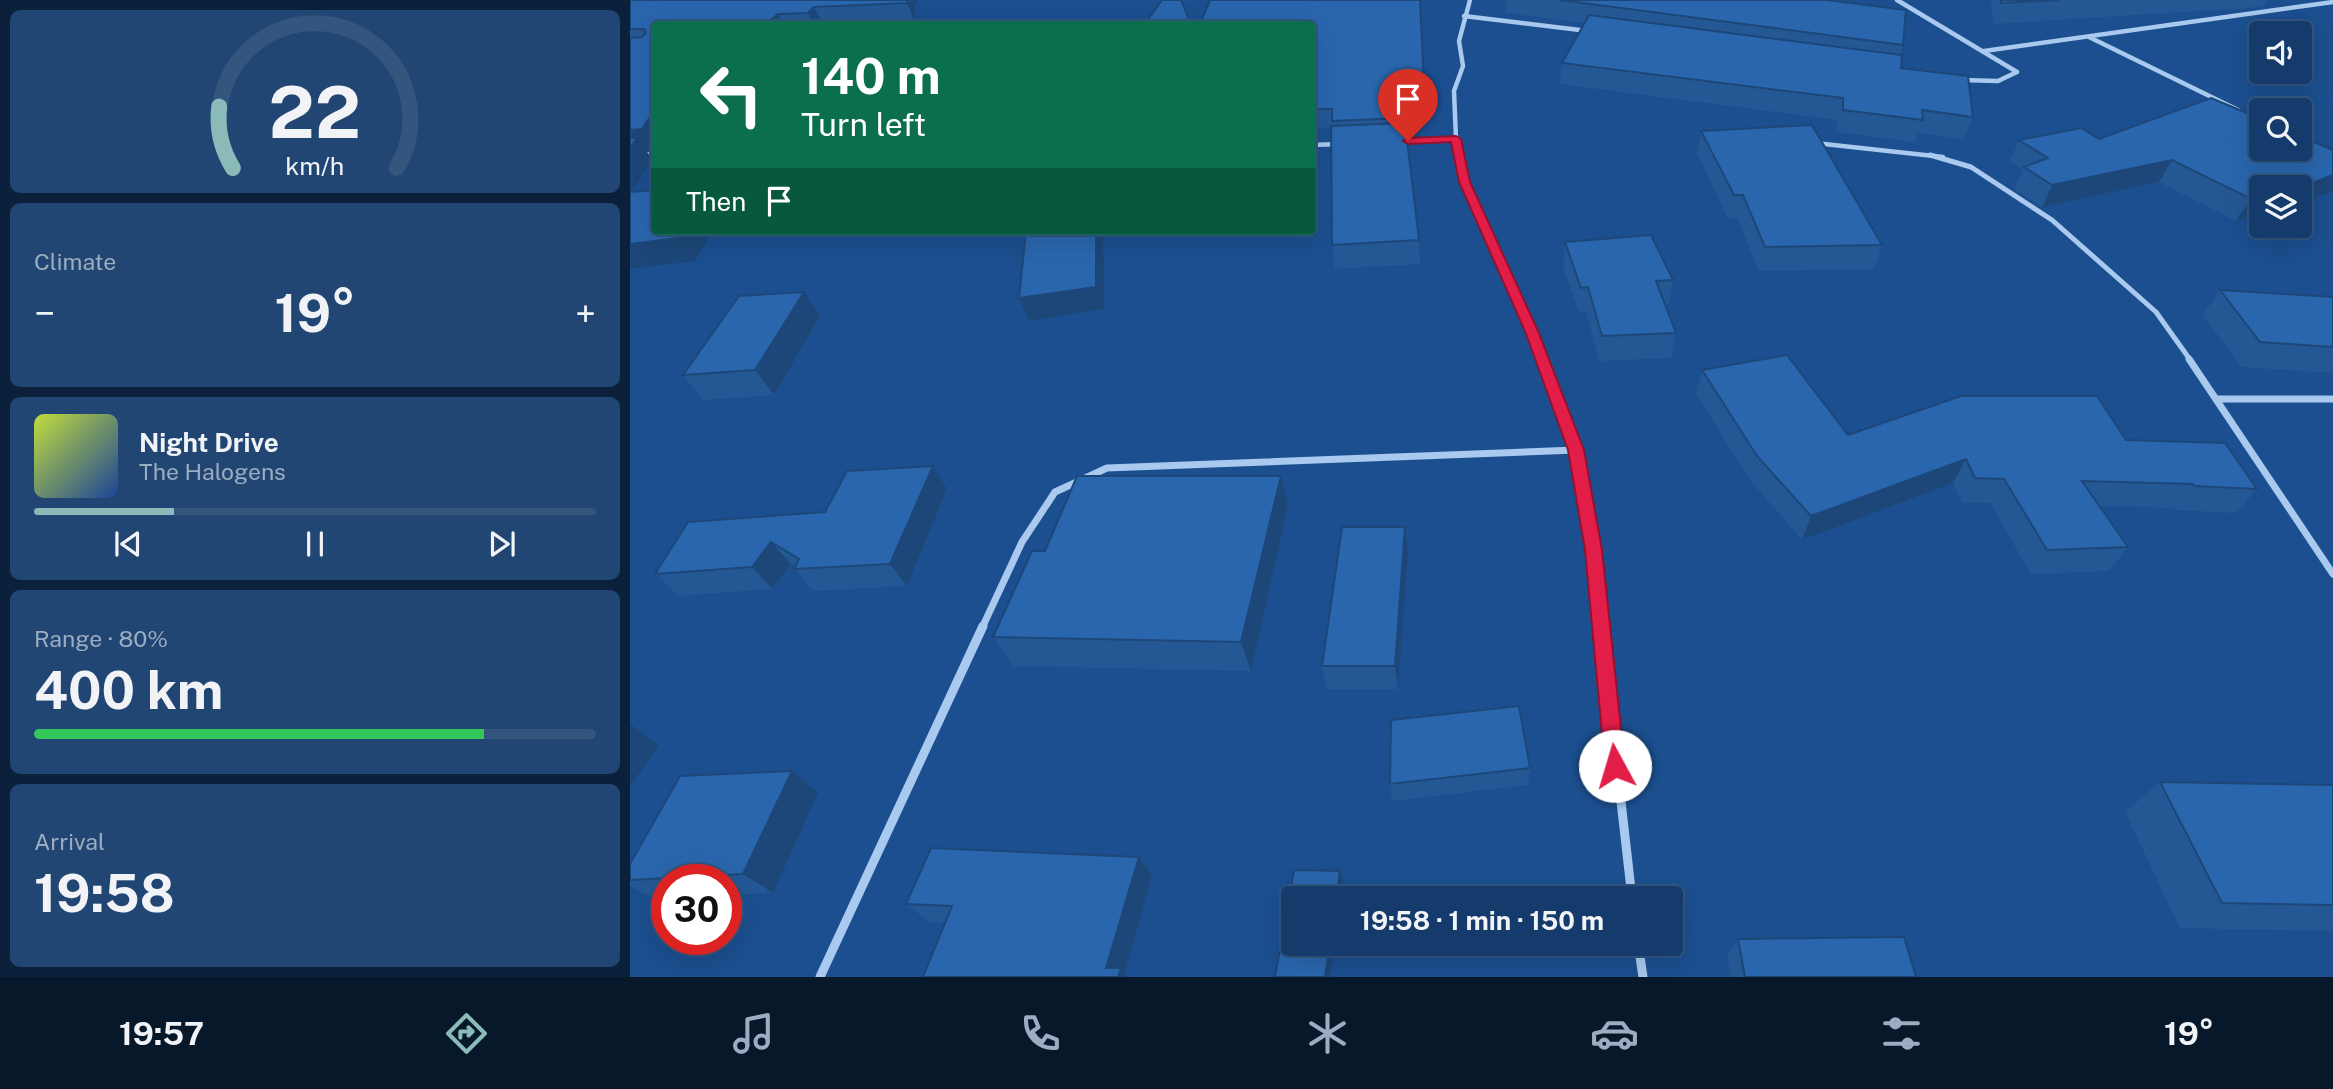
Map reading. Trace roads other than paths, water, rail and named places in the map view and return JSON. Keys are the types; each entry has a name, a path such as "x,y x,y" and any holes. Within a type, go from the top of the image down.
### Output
{"street":[{"path":"1470,0 1460,41 1463,66 1454,91 1456,139 1465,182 1532,331 1576,450 1593,550 1630,886"},
{"path":"1897,0 2017,72 2010,79 1990,82 1951,78"},
{"path":"1983,51 2332,1"},
{"path":"1464,16 1588,31"},
{"path":"2089,36 2249,115"},
{"path":"1391,142 1456,139"},
{"path":"1801,142 1941,156 1971,167 2052,220 2156,312 2218,399 2333,574"},
{"path":"1316,145 1352,144"},
{"path":"630,156 651,155"},
{"path":"2218,399 2333,399"},
{"path":"820,977 1022,542 1055,492 1107,468 1576,450"},
{"path":"1640,956 1643,977"}]}
